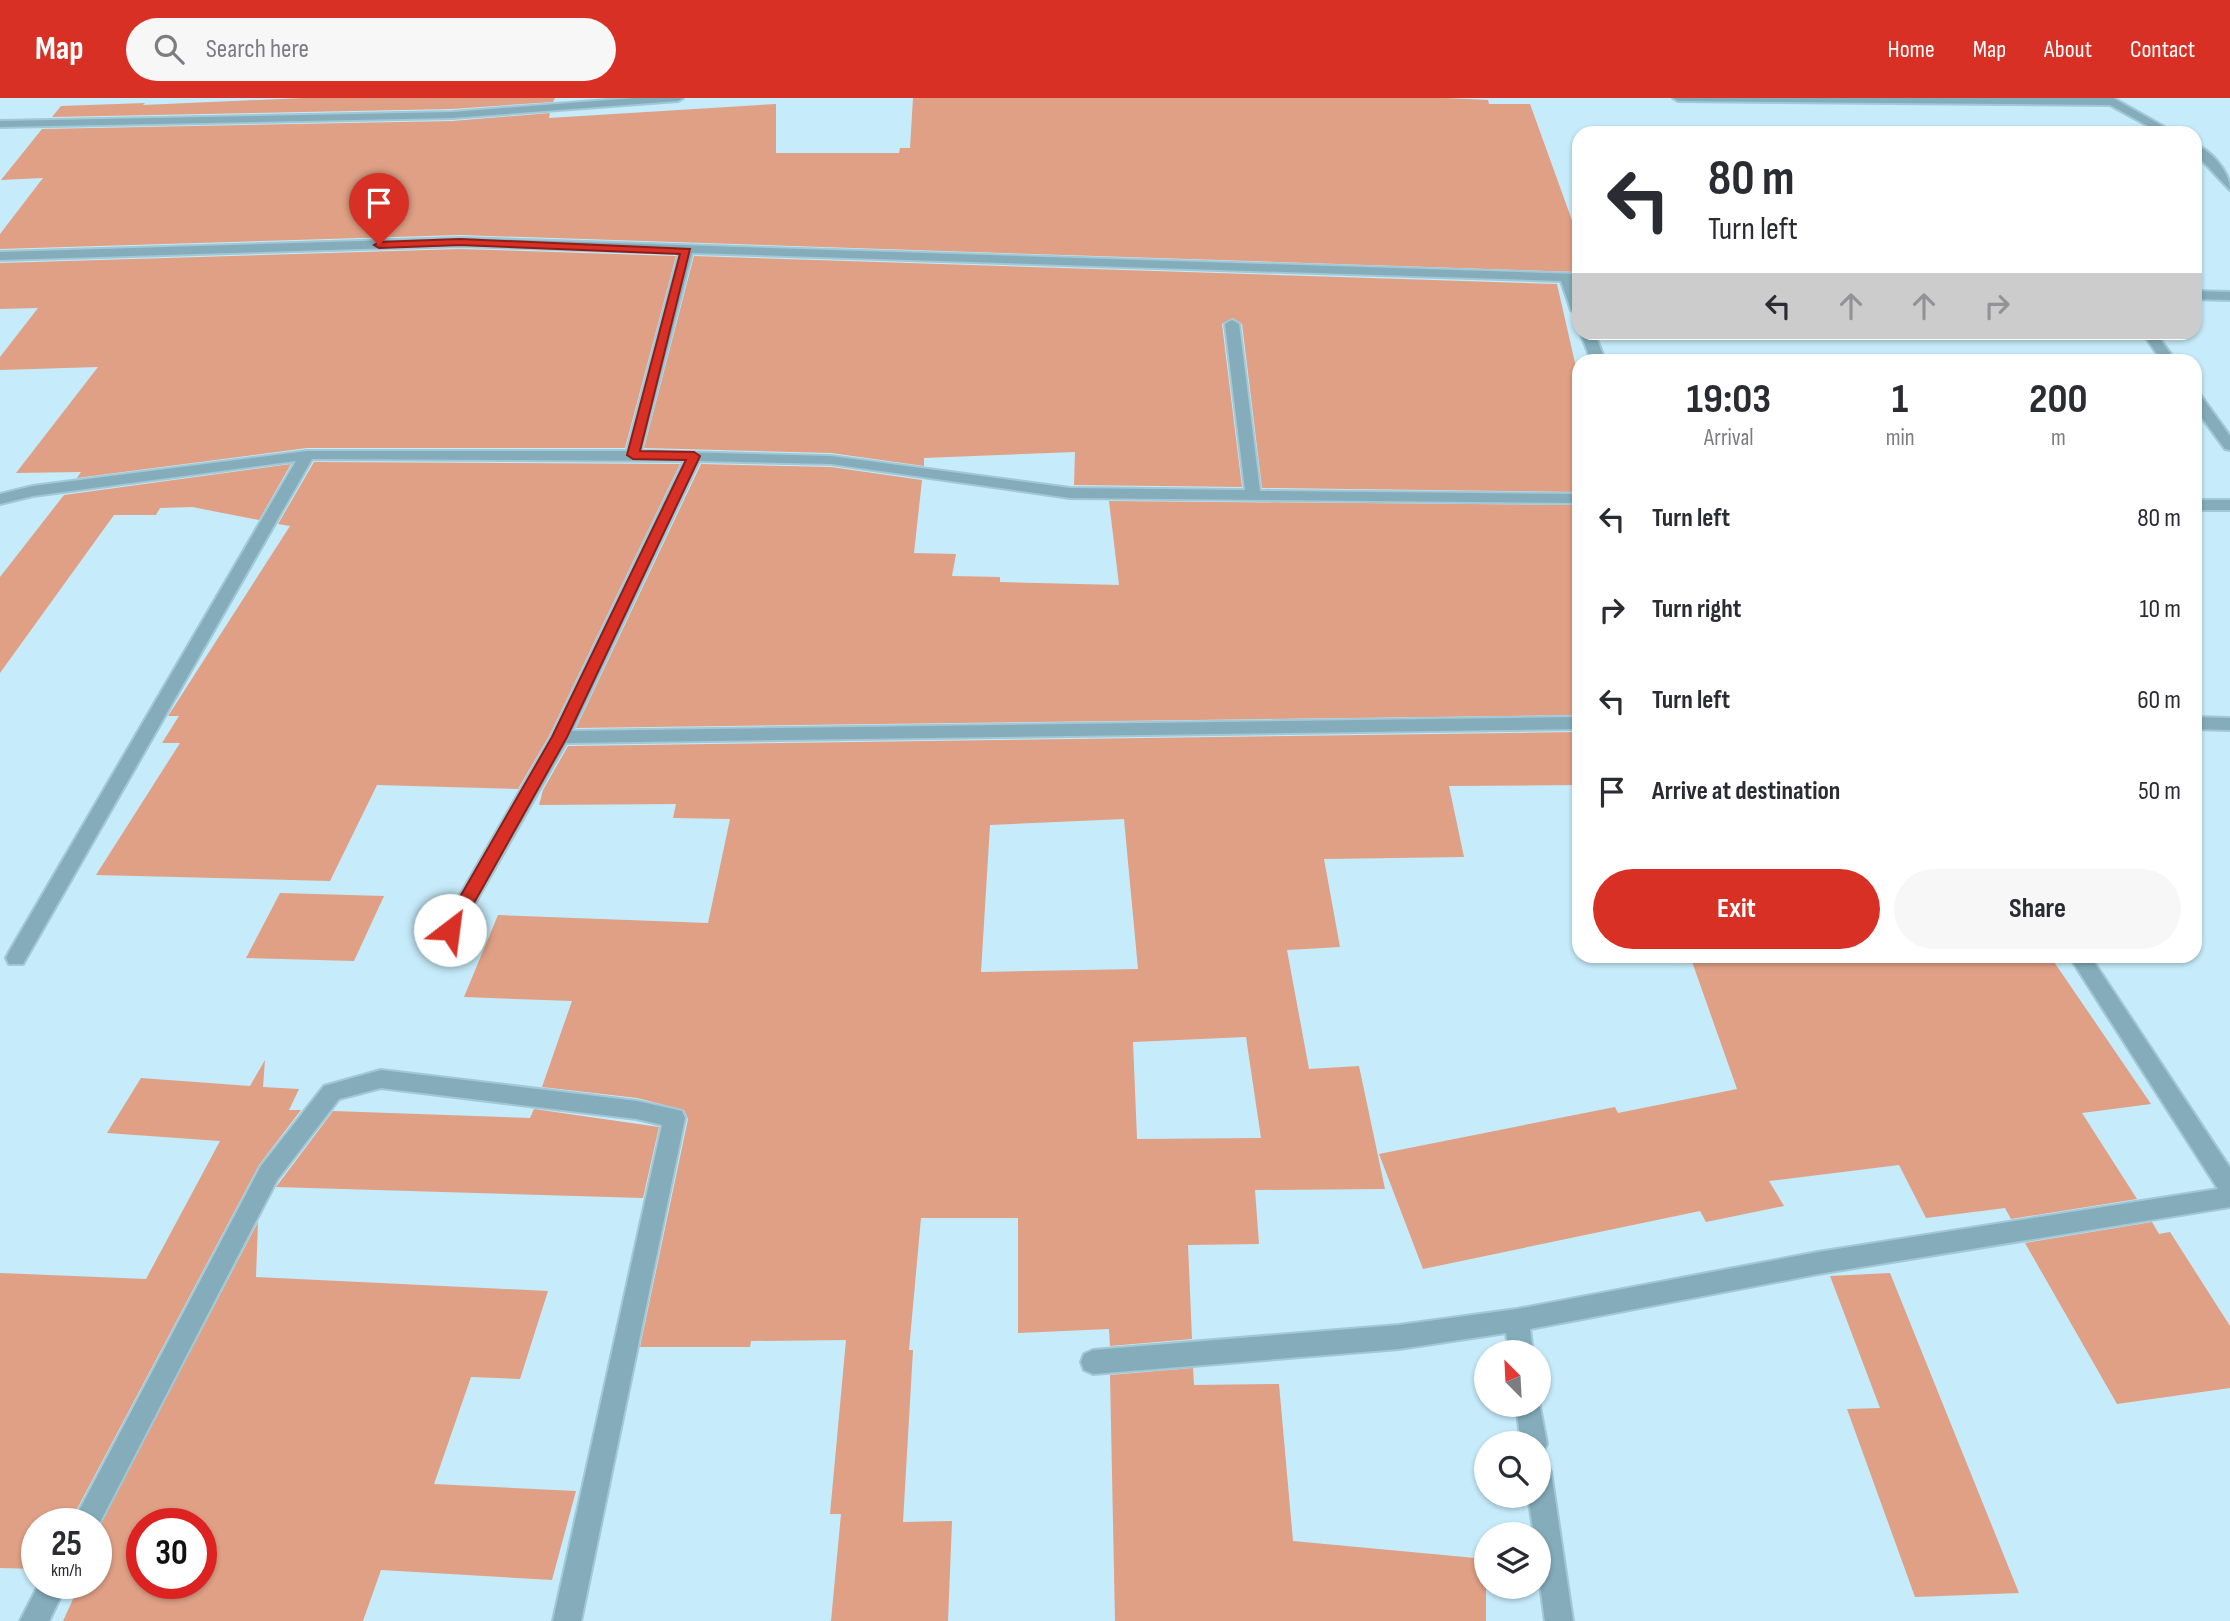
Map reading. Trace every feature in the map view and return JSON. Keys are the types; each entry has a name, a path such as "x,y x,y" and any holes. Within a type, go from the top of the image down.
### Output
{"street":[{"path":"0,124 452,115 678,98"},
{"path":"1678,98 2109,99 2157,126"},
{"path":"2202,152 2230,186"},
{"path":"0,256 460,242 1572,278"},
{"path":"633,455 686,251"},
{"path":"2202,295 2230,296"},
{"path":"1232,324 1253,496"},
{"path":"2202,408 2230,446"},
{"path":"16,958 307,455"},
{"path":"0,499 33,491 307,455 633,455 831,460 1070,494 1572,499"},
{"path":"450,930 559,737 694,456"},
{"path":"2202,505 2230,505"},
{"path":"559,737 1572,723"},
{"path":"2202,723 2230,724"},
{"path":"2084,963 2230,1187"},
{"path":"93,1508 270,1173 332,1092 382,1079 649,1112 674,1118 567,1621"},
{"path":"1093,1362 1399,1337 1517,1320 1818,1264 2230,1197"},
{"path":"1517,1320 1519,1340"},
{"path":"1543,1508 1559,1621"},
{"path":"34,1621 45,1599"}],"building":[{"path":"303,98 555,98 553,102 452,109 52,117 61,106"},
{"path":"913,98 1446,98 1488,100 1489,104 1530,104 1572,220 1572,272 460,235 0,249 0,234 43,178 1,180 42,129 452,121 550,113 549,118 776,104 776,153 899,153 900,148 910,148"},
{"path":"460,249 676,256 625,448 307,448 77,478 81,472 16,473 98,367 0,370 0,357 38,308 0,309 0,263"},
{"path":"694,256 1557,284 1573,354 1572,492 1262,488 1242,324 1233,318 1222,324 1242,487 1074,485 1075,452 924,458 924,466 831,453 644,448"},
{"path":"314,462 680,464 549,736 518,789 377,785 330,881 96,875 180,743 162,743 179,716 168,716 290,526 278,524"},
{"path":"291,464 259,520 192,507 160,508 156,515 114,515 0,673 0,577 64,495"},
{"path":"701,464 831,467 922,480 914,553 956,554 952,576 1000,577 1000,582 1119,585 1109,501 1572,505 1572,715 576,728"},
{"path":"1572,732 1572,785 1449,786 1464,857 1324,859 1340,947 1287,950 1309,1069 1359,1066 1385,1189 1255,1190 1259,1244 1188,1245 1192,1339 1110,1346 1109,1329 1018,1333 1018,1218 921,1218 909,1350 913,1350 903,1522 952,1521 948,1621 831,1621 841,1514 830,1514 846,1340 751,1341 750,1347 640,1347 688,1119 684,1110 637,1098 542,1087 572,1001 464,997 498,915 708,923 730,819 673,818 676,804 539,805 543,790 568,746","holes":["1124,819 1138,969 981,972 990,825","1246,1037 1261,1138 1137,1139 1133,1042"]},
{"path":"280,893 384,896 354,961 246,958"},
{"path":"1692,963 2055,963 2151,1104 2082,1113 2137,1199 2011,1219 2005,1208 1926,1218 1899,1165 1769,1181 1784,1206 1706,1222 1700,1211 1423,1269 1379,1154 1615,1107 1618,1113 1737,1089"},
{"path":"265,1060 263,1087 299,1089 289,1110 301,1110 259,1165 77,1508 21,1508 21,1569 0,1568 0,1273 146,1279 220,1141 107,1133 141,1078 250,1086"},
{"path":"534,1109 659,1127 643,1198 276,1187 333,1111 530,1118"},
{"path":"258,1222 256,1277 548,1291 520,1379 471,1377 434,1484 576,1491 552,1580 381,1570 363,1621 63,1621 73,1599 112,1599 112,1508 109,1508"},
{"path":"2152,1222 2159,1234 2170,1232 2230,1326 2230,1388 2117,1404 2025,1243"},
{"path":"1890,1273 2019,1593 1915,1597 1847,1409 1880,1408 1830,1276"},
{"path":"1193,1368 1194,1385 1279,1384 1293,1541 1474,1558 1474,1599 1486,1599 1486,1621 1115,1621 1110,1375"}],"route":[{"path":"379,245 460,242 686,251 633,455 694,456 559,737 450,930"}]}
